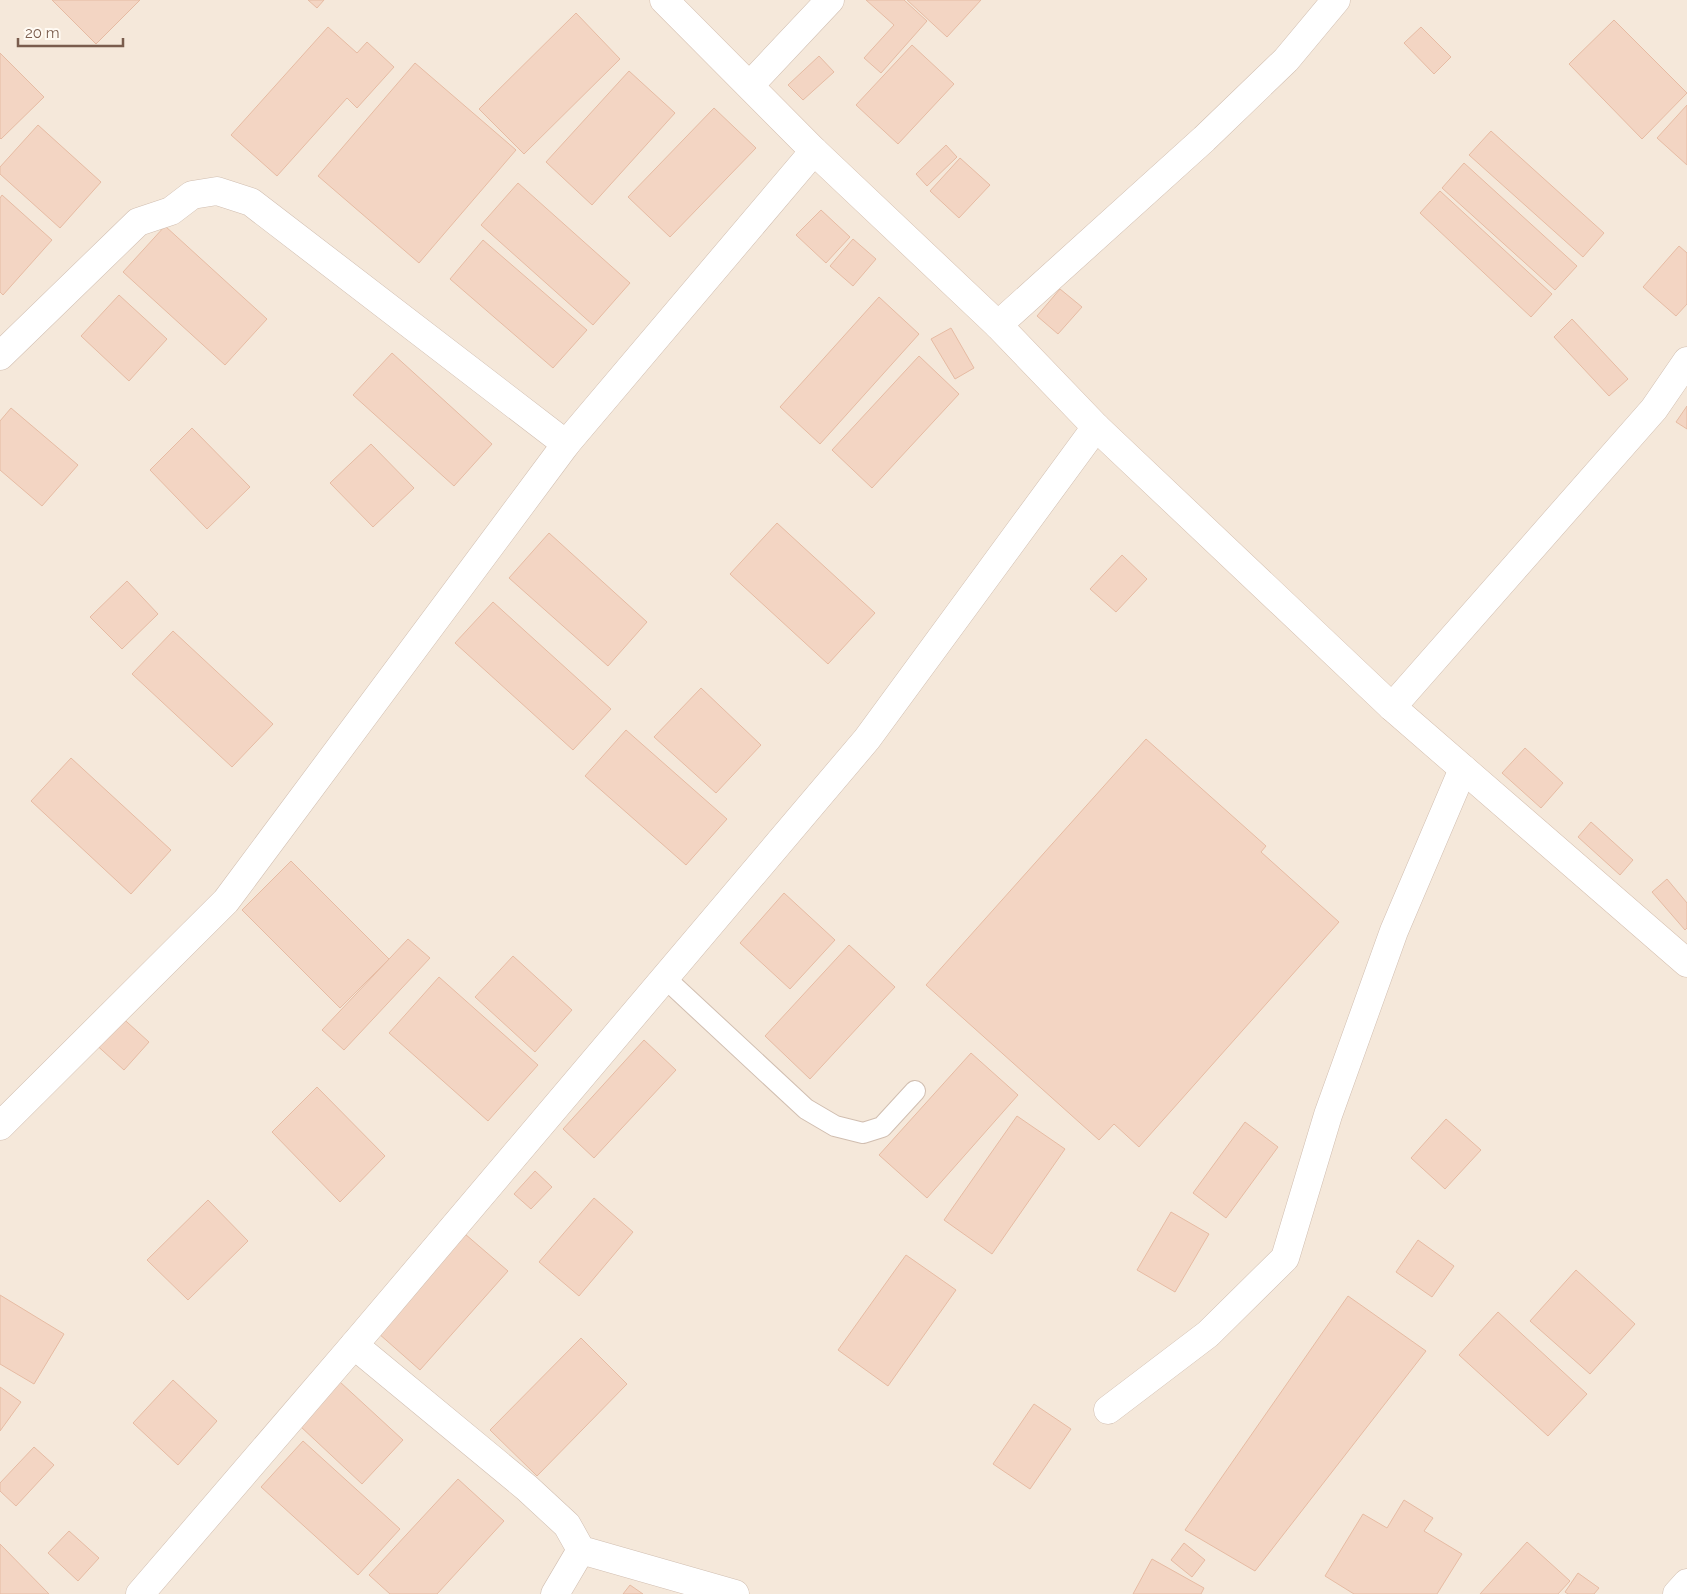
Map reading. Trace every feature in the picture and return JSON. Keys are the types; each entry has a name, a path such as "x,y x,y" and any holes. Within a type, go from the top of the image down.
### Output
{"street":[{"path":"664,0 814,151 998,324 1096,427 1392,707 1687,963"},
{"path":"750,85 830,0"},
{"path":"998,324 1204,139 1279,66 1336,0"},
{"path":"0,1126 226,901 566,444 814,151"},
{"path":"0,356 138,222 171,211 192,195 217,191 251,202 566,444"},
{"path":"1392,707 1654,409 1687,361"},
{"path":"140,1594 354,1345 867,739 1096,427"},
{"path":"1108,1410 1208,1334 1285,1258 1328,1115 1394,931 1463,769"},
{"path":"354,1345 561,1519 567,1525 581,1550 735,1594"},
{"path":"555,1594 581,1550"},
{"path":"1677,1594 1687,1583"}],"lane":[{"path":"665,978 806,1109 834,1126 863,1133 882,1127 915,1091"}],"shaded area":[{"path":"0,0 1687,0 1687,1594 0,1594"}],"building":[{"path":"52,0 140,0 96,44"},
{"path":"308,0 324,0 317,8"},
{"path":"866,0 904,0 927,21 881,73 864,58 894,25"},
{"path":"907,0 981,0 947,37"},
{"path":"576,13 620,59 524,154 479,109"},
{"path":"1614,20 1687,93 1642,139 1569,64"},
{"path":"328,27 357,53 367,42 394,67 357,108 347,98 277,176 231,135"},
{"path":"1421,27 1451,57 1434,74 1404,43"},
{"path":"912,45 954,84 898,144 856,105"},
{"path":"0,53 44,97 1,139 0,138"},
{"path":"819,56 834,72 803,100 788,85"},
{"path":"415,63 516,150 419,263 318,176"},
{"path":"629,71 675,113 592,205 546,162"},
{"path":"1687,105 1687,165 1657,138"},
{"path":"714,108 756,148 670,237 628,197"},
{"path":"38,125 101,182 60,228 0,174 0,167"},
{"path":"1491,131 1604,233 1583,257 1469,155"},
{"path":"946,145 957,157 927,186 916,174"},
{"path":"960,158 990,185 959,218 930,191"},
{"path":"1464,163 1577,266 1555,290 1442,188"},
{"path":"518,183 630,283 593,325 481,225"},
{"path":"1440,191 1552,294 1531,317 1420,213"},
{"path":"2,195 52,240 3,295 0,292 0,198"},
{"path":"821,210 850,237 826,263 796,235"},
{"path":"165,226 267,319 225,365 123,272"},
{"path":"853,239 876,259 853,286 830,266"},
{"path":"483,240 587,330 553,368 450,279"},
{"path":"1679,246 1687,253 1687,304 1676,316 1643,287"},
{"path":"1060,289 1082,307 1058,334 1037,316"},
{"path":"119,295 167,339 129,381 81,336"},
{"path":"879,297 919,334 820,444 780,407"},
{"path":"1572,319 1628,379 1609,396 1554,337"},
{"path":"951,328 974,368 955,379 931,339"},
{"path":"392,353 492,444 454,486 353,395"},
{"path":"919,356 959,394 872,488 832,450"},
{"path":"1687,406 1687,429 1676,422"},
{"path":"11,408 78,465 42,506 0,470 0,421"},
{"path":"192,428 250,487 207,529 150,470"},
{"path":"371,444 414,488 373,527 330,483"},
{"path":"777,523 875,613 828,664 730,574"},
{"path":"549,533 647,622 608,666 509,578"},
{"path":"1122,555 1147,579 1116,612 1090,589"},
{"path":"127,581 158,614 122,649 90,617"},
{"path":"493,602 611,709 573,750 455,643"},
{"path":"173,631 273,724 232,767 132,674"},
{"path":"701,688 761,745 716,793 654,737"},
{"path":"626,730 727,819 686,865 585,776"},
{"path":"1146,739 1266,846 1261,852 1339,922 1139,1147 1114,1124 1099,1140 926,985"},
{"path":"1525,748 1563,783 1541,808 1502,773"},
{"path":"71,758 171,850 131,894 31,801"},
{"path":"1591,822 1633,860 1620,875 1578,837"},
{"path":"291,861 389,959 340,1008 242,910"},
{"path":"1667,879 1687,903 1687,928 1685,930 1652,892"},
{"path":"784,893 835,940 790,989 740,943"},
{"path":"408,939 430,958 344,1050 322,1030"},
{"path":"849,945 895,987 810,1079 765,1036"},
{"path":"513,956 572,1010 535,1052 475,997"},
{"path":"439,977 538,1065 488,1121 389,1033"},
{"path":"117,1013 149,1042 124,1070 92,1041"},
{"path":"644,1040 676,1070 594,1158 563,1129"},
{"path":"971,1053 1018,1095 927,1198 879,1155"},
{"path":"317,1087 385,1156 340,1202 272,1132"},
{"path":"1017,1116 1065,1149 992,1254 944,1220"},
{"path":"1446,1119 1481,1150 1445,1189 1411,1158"},
{"path":"1245,1122 1278,1147 1226,1218 1193,1193"},
{"path":"535,1171 552,1187 531,1209 514,1194"},
{"path":"594,1198 633,1232 579,1296 539,1262"},
{"path":"208,1200 248,1241 188,1300 147,1260"},
{"path":"1171,1212 1209,1234 1175,1292 1137,1270"},
{"path":"465,1234 508,1271 420,1370 378,1333"},
{"path":"1418,1240 1454,1266 1432,1297 1396,1272"},
{"path":"906,1255 956,1290 888,1386 838,1350"},
{"path":"1576,1270 1635,1324 1590,1374 1530,1321"},
{"path":"0,1295 64,1334 34,1384 0,1364"},
{"path":"1348,1296 1426,1351 1255,1571 1185,1530"},
{"path":"1498,1312 1587,1394 1548,1436 1459,1355"},
{"path":"581,1338 627,1384 537,1476 490,1430"},
{"path":"173,1380 217,1421 178,1465 133,1423"},
{"path":"340,1382 403,1440 362,1484 300,1426"},
{"path":"0,1387 21,1402 0,1431"},
{"path":"1034,1404 1071,1429 1030,1489 993,1464"},
{"path":"303,1441 400,1529 358,1575 261,1487"},
{"path":"34,1447 54,1465 16,1506 0,1491 0,1483"},
{"path":"458,1479 504,1521 437,1594 390,1594 369,1575"},
{"path":"1404,1500 1433,1518 1424,1531 1462,1554 1437,1594 1354,1594 1325,1576 1363,1514 1387,1528"},
{"path":"69,1531 99,1558 78,1581 48,1553"},
{"path":"1527,1542 1570,1581 1558,1594 1480,1594"},
{"path":"1184,1543 1205,1560 1192,1577 1171,1560"},
{"path":"0,1544 49,1594 0,1594"},
{"path":"1152,1559 1204,1588 1201,1594 1133,1594"},
{"path":"1578,1573 1599,1588 1594,1594 1568,1594 1565,1592"},
{"path":"630,1585 643,1594 623,1594"}]}
